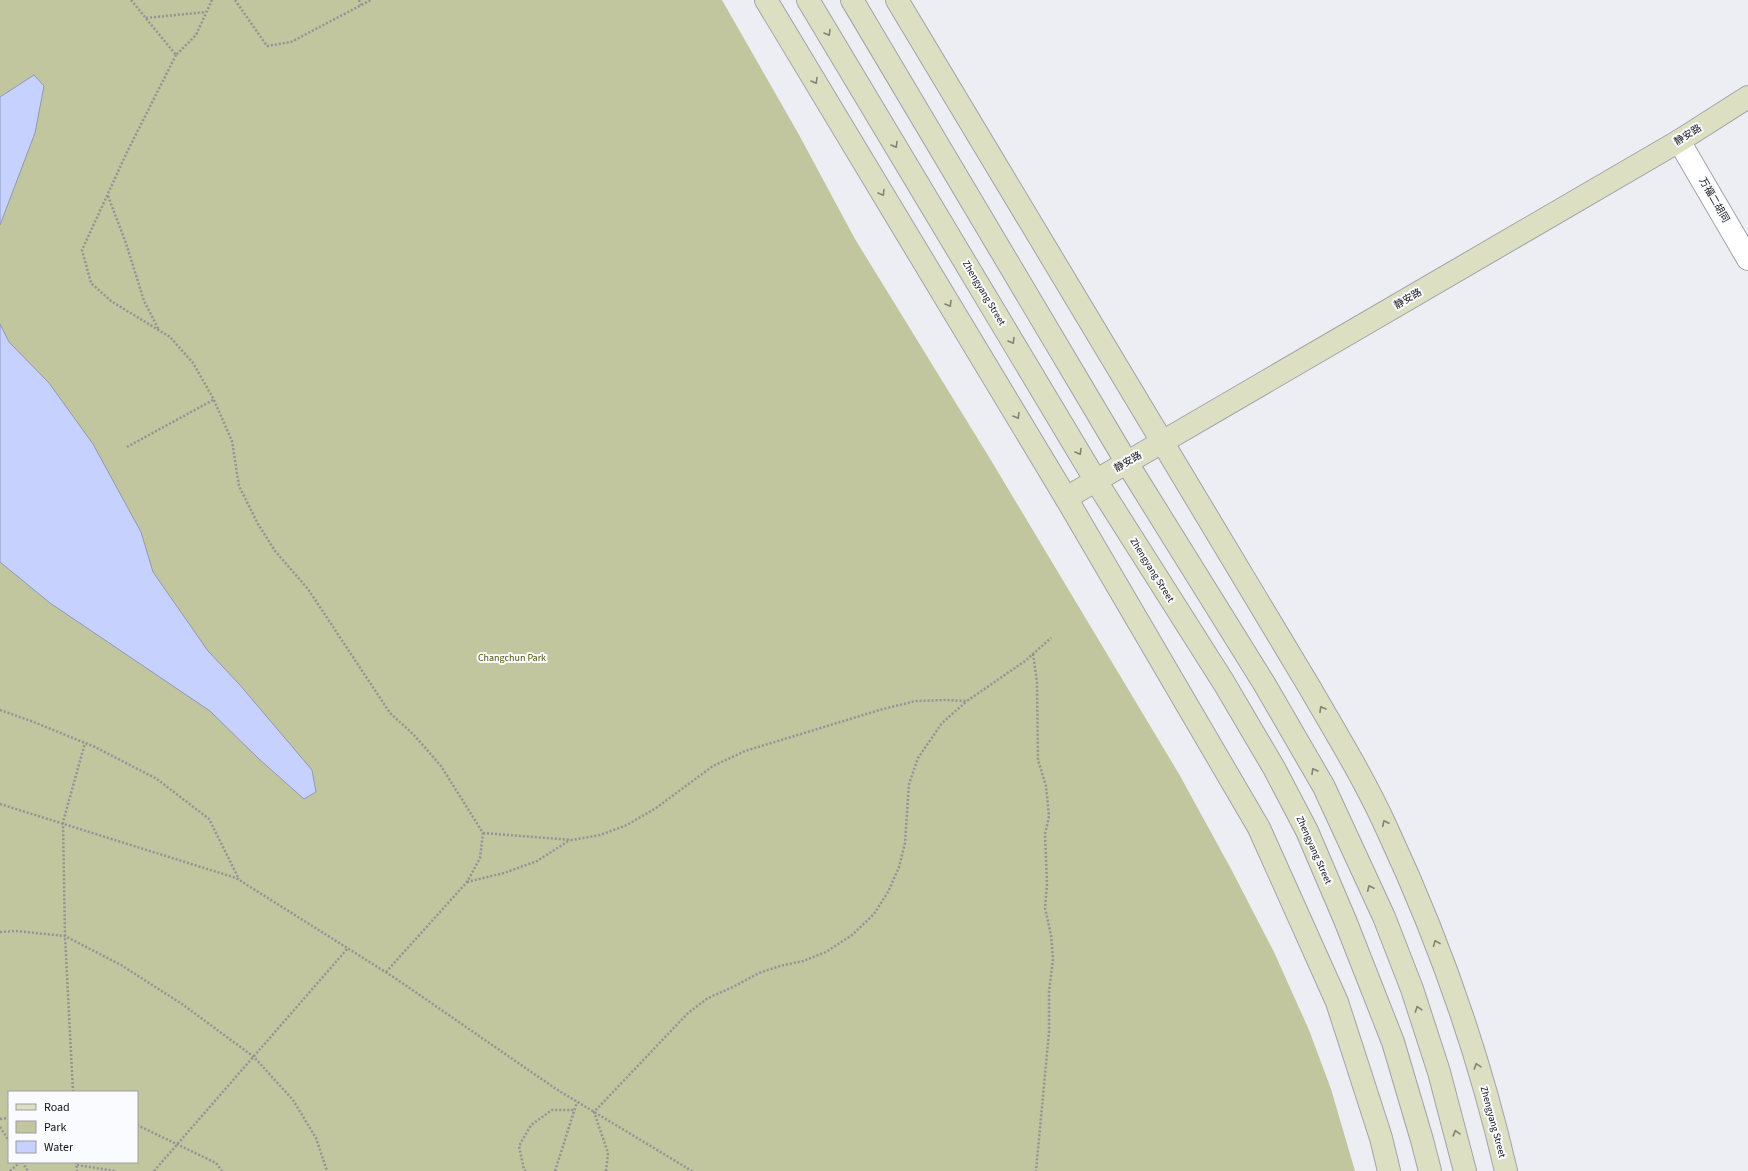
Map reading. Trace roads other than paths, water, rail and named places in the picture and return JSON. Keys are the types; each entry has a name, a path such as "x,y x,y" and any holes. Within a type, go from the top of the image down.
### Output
{"street":[{"path":"766,0 1066,498 1258,828 1337,1002 1381,1138 1389,1171"},
{"name":"Zhengyang Street","path":"808,0 1096,481 1224,683 1274,768 1307,831 1345,920 1393,1042 1430,1171"},
{"path":"852,0 1127,463 1265,685 1324,787 1384,918 1412,989 1439,1072 1465,1171"},
{"name":"Zhengyang Street","path":"897,0 1310,688 1360,774 1387,828 1417,896 1451,983 1495,1124 1506,1171"},
{"name":"静安路","path":"1066,498 1679,141 1748,97"},
{"name":"万福二胡同","path":"1679,141 1748,259"}],"water":[{"path":"34,75 44,86 35,133 0,225 0,97"},
{"path":"0,324 9,342 49,383 93,444 141,532 153,572 208,651 239,684 312,770 316,792 304,799 259,759 210,711 50,603 0,562"}],"park label":[{"name":"Changchun Park","path":"512,658"}]}
